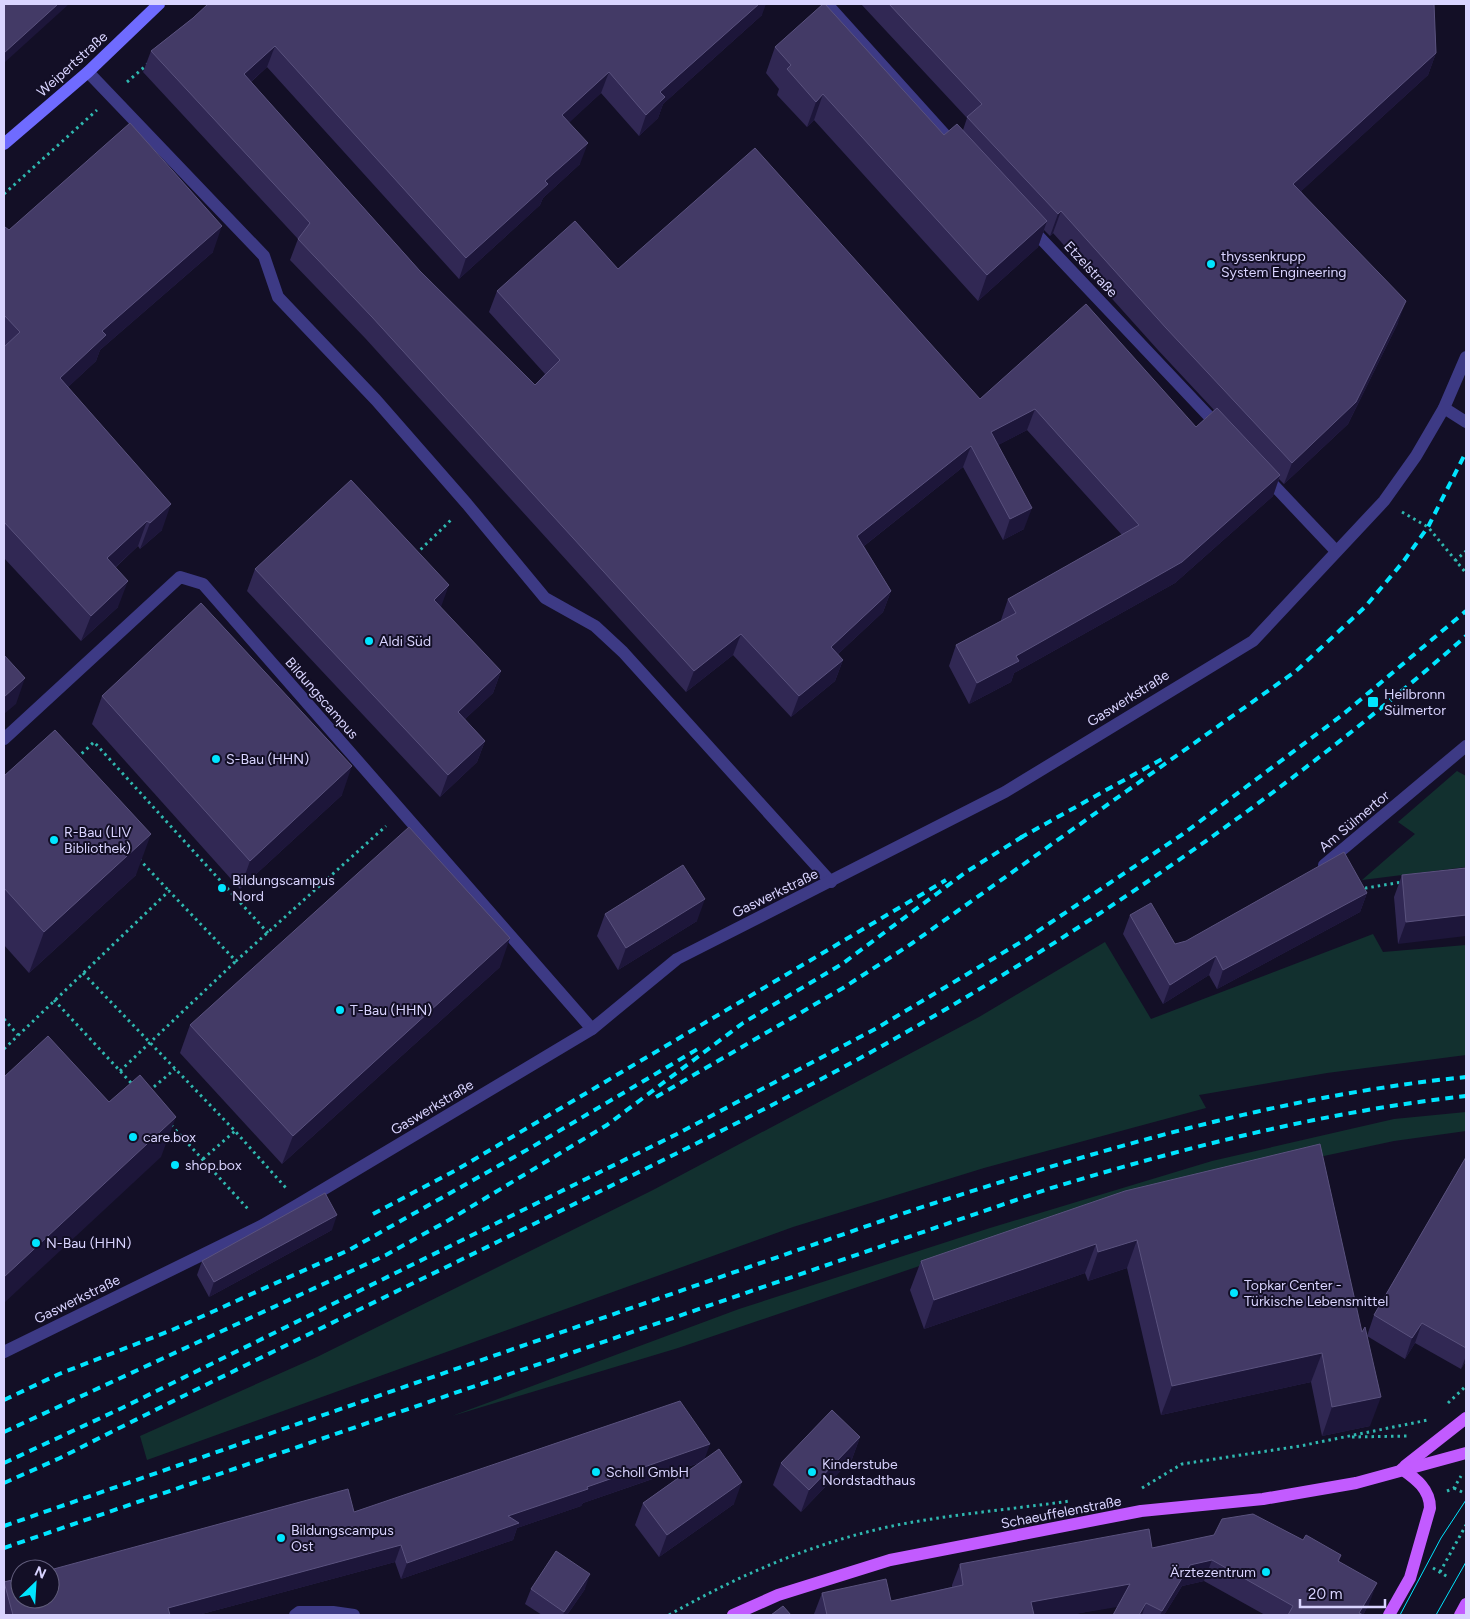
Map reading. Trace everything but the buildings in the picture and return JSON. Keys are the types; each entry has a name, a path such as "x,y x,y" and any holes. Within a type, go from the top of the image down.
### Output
{"main road":[{"name":"Weipertstraße","path":"4,144 88,72 159,4"},
{"path":"1389,1615 1410,1578 1430,1508 1430,1498 1419,1482 1402,1469 1466,1418"},
{"name":"Schaeuffelenstraße","path":"733,1615 778,1595 890,1560 1141,1511 1263,1499 1356,1483 1466,1453"},
{"path":"1460,1615 1466,1604"}],"street":[{"path":"827,4 964,156"},
{"path":"88,72 264,256 278,297 376,400 467,504 545,598 595,626 623,652 831,882"},
{"name":"Etzelstraße","path":"1018,213 1228,436"},
{"name":"Gaswerkstraße","path":"4,1352 262,1225 299,1204 592,1029 677,959 1005,792 1253,640 1384,501 1416,456 1444,408 1466,357"},
{"path":"1444,408 1466,422"},
{"path":"1255,465 1336,551"},
{"name":"Bildungscampus","path":"4,739 180,577 203,584 592,1029"},
{"name":"Am Sülmertor","path":"1311,874 1335,858 1466,746"},
{"path":"295,1615 299,1612 333,1612 354,1615"}],"path":[{"path":"1384,501 1428,528 1466,573"},
{"path":"414,556 467,504"},
{"path":"1456,561 1466,551"},
{"path":"74,760 94,742 268,933"},
{"path":"120,1070 236,961 402,812"},
{"path":"137,856 168,892 236,961"},
{"path":"1335,858 1351,880 1366,888 1412,880"},
{"path":"4,1048 168,892"},
{"path":"83,973 235,1131 299,1204"},
{"path":"54,1000 138,1090"},
{"path":"4,1019 18,1035"},
{"path":"144,1096 176,1069"},
{"path":"170,1124 262,1225"},
{"path":"203,1159 235,1131"},
{"path":"1444,1406 1466,1386"},
{"path":"1136,1492 1182,1464 1344,1437 1430,1420"},
{"path":"1344,1437 1444,1435"},
{"path":"1454,1488 1466,1494"},
{"path":"1440,1572 1466,1525"},
{"path":"1432,1567 1448,1576"}],"green space":[{"path":"1457,771 1466,776 1466,867 1362,880 1415,834 1398,822"},
{"path":"1373,934 1383,952 1466,945 1466,1055 1327,1073 1199,1095 1206,1108 984,1168 793,1227 147,1460 140,1436 317,1357 653,1190 979,1017 1105,942 1151,1019"},
{"path":"1466,1112 1466,1131 1394,1141 1105,1203 678,1348 452,1416 739,1309 990,1228 1212,1161 1394,1119"}],"tram line":[{"path":"1400,1615 1441,1538 1466,1500"},
{"path":"1436,1615 1466,1562"}],"railway":[{"path":"656,1097 843,988 911,944 1296,671 1365,607 1403,562 1428,527 1466,452"},
{"path":"4,1463 122,1408 677,1134 877,1028 1026,939 1183,834 1341,716 1466,611"},
{"path":"4,1483 60,1458 676,1154 804,1088 965,998 1115,904 1260,802 1331,748 1466,636"},
{"path":"1020,838 1162,759"},
{"path":"4,1432 386,1255 449,1220 607,1125 743,1023 842,964 966,872 1025,835"},
{"path":"373,1214 458,1169 946,880"},
{"path":"4,1400 59,1374 172,1330 349,1250 532,1147 701,1047"},
{"path":"4,1526 916,1209 1051,1167 1188,1128 1256,1112 1326,1097 1466,1077"},
{"path":"4,1548 1048,1189 1203,1145 1307,1121 1360,1111 1466,1096"}],"place":[{"name":"thyssenkrupp System Engineering","path":"1211,264"},
{"name":"Aldi Süd","path":"369,641"},
{"name":"Heilbronn Sülmertor","path":"1373,702"},
{"name":"S-Bau (HHN)","path":"216,759"},
{"name":"R-Bau (LIV Bibliothek)","path":"54,840"},
{"name":"Bildungscampus Nord","path":"222,888"},
{"name":"T-Bau (HHN)","path":"340,1010"},
{"name":"care.box","path":"133,1137"},
{"name":"shop.box","path":"175,1165"},
{"name":"N-Bau (HHN)","path":"36,1243"},
{"name":"Topkar Center - Türkische Lebensmittel","path":"1234,1293"},
{"name":"Scholl GmbH","path":"596,1472"},
{"name":"Kinderstube Nordstadthaus","path":"812,1472"},
{"name":"Bildungscampus Ost","path":"281,1538"},
{"name":"Ärztezentrum","path":"1266,1572"}]}
